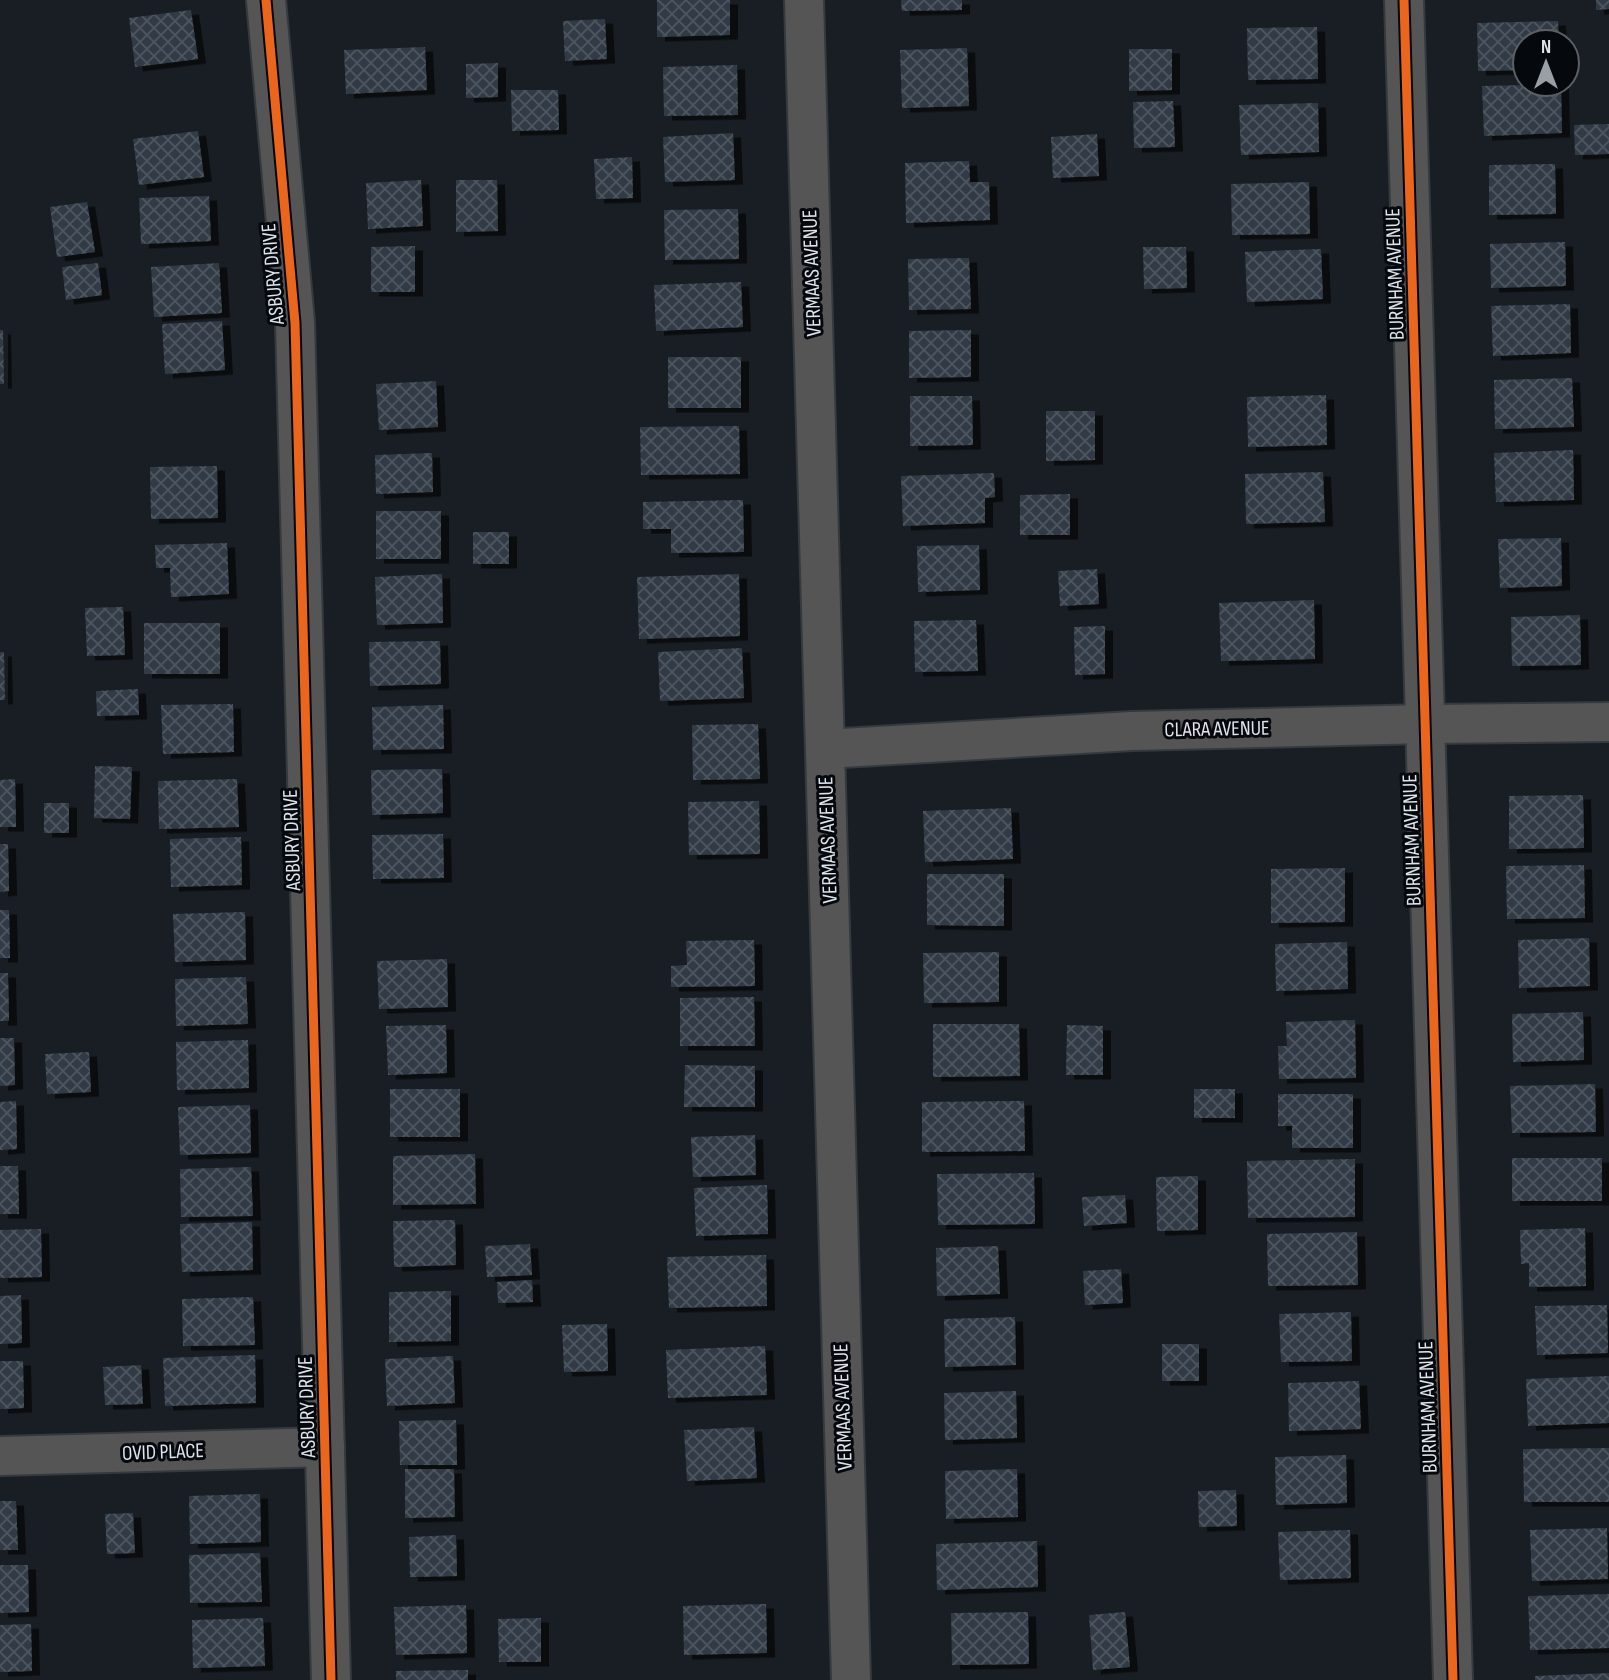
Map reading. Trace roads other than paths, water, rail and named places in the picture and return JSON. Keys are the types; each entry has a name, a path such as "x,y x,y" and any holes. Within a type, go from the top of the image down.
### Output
{"street":[{"name":"ASBURY DRIVE","path":"266,0 295,323 331,1680"},
{"name":"VERMAAS AVENUE","path":"804,0 851,1680"},
{"name":"BURNHAM AVENUE","path":"1404,0 1453,1680"},
{"name":"CLARA AVENUE","path":"825,749 1132,731 1609,722"},
{"name":"OVID PLACE","path":"0,1456 325,1447"}]}
